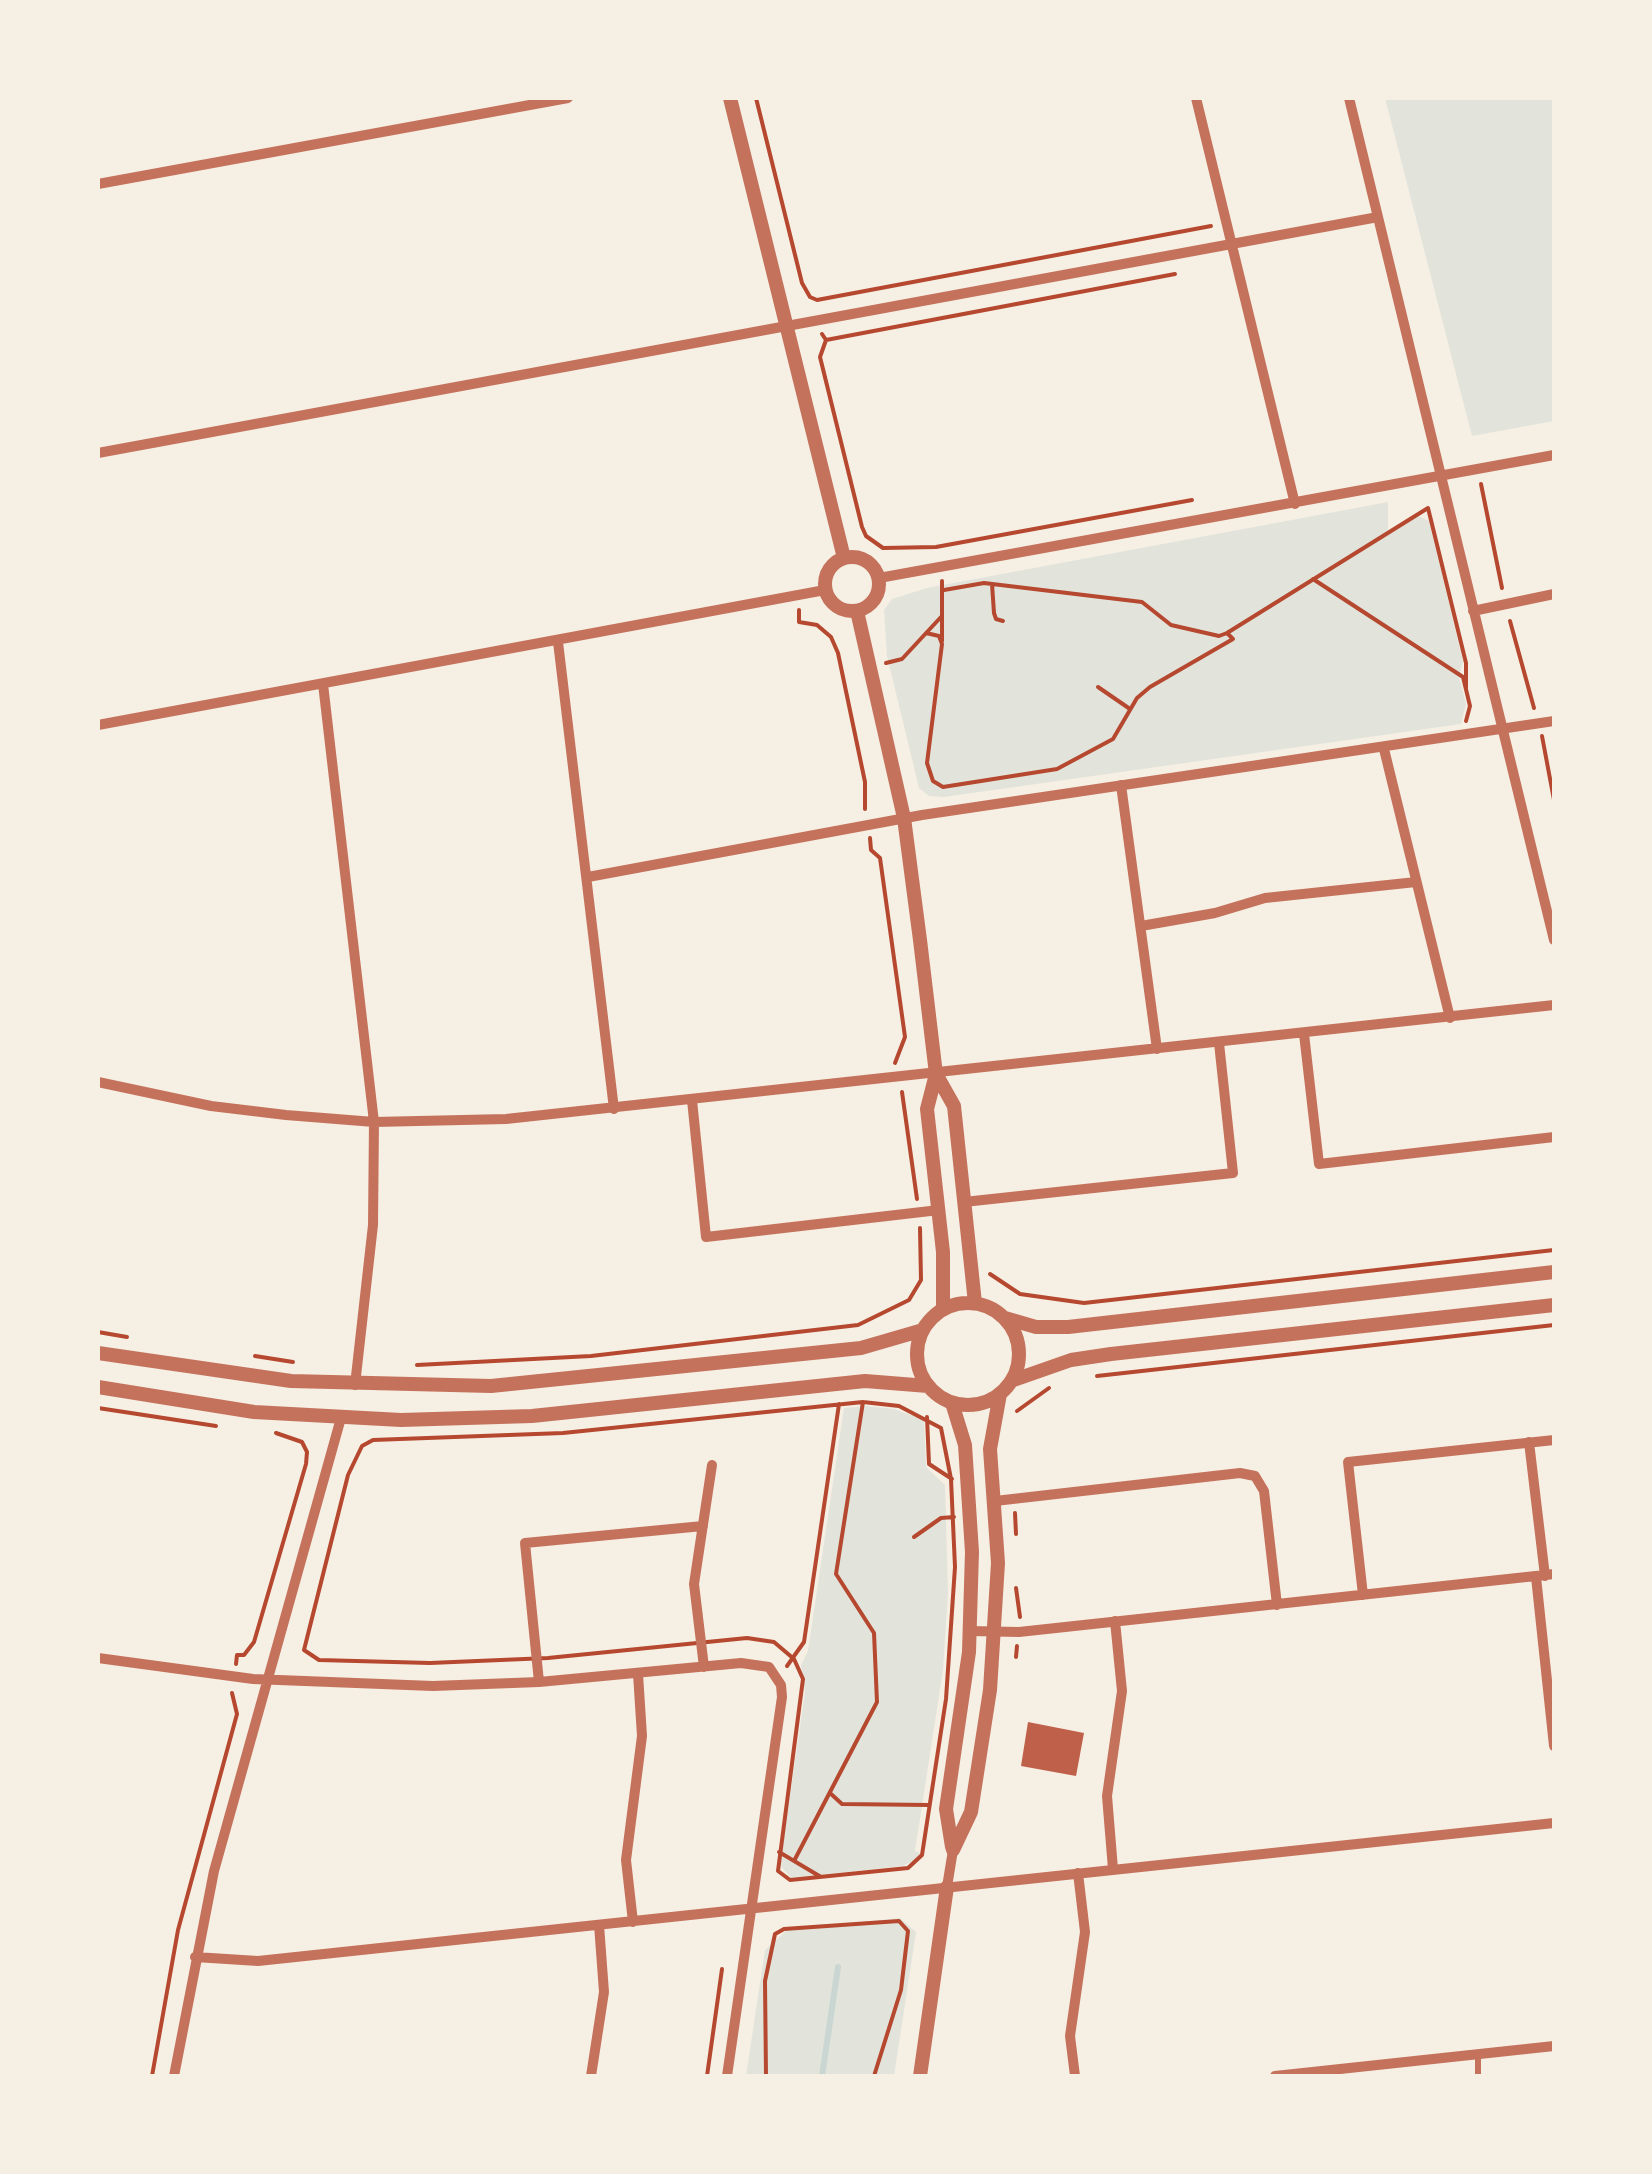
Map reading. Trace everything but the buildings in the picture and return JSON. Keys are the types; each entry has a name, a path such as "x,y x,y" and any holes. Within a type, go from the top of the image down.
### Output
{"street":[{"path":"98,184 568,98"},
{"path":"730,98 844,558"},
{"path":"1196,98 1295,504"},
{"path":"1349,98 1554,940"},
{"path":"98,453 1378,217"},
{"path":"879,578 1554,455"},
{"path":"844,558 862,558 879,578 872,603 856,611 834,604 825,590 827,574 844,558"},
{"path":"98,724 825,590"},
{"path":"1473,611 1554,594"},
{"path":"856,611 904,818 936,1074 927,1109 939,1210 943,1309"},
{"path":"558,642 614,1109"},
{"path":"323,684 374,1122 372,1242 356,1385"},
{"path":"588,877 904,818 1554,721"},
{"path":"1384,749 1450,1018"},
{"path":"1121,785 1157,1049"},
{"path":"1141,926 1214,914 1265,898 1416,882"},
{"path":"98,1082 211,1106 374,1122 506,1119 1554,1005"},
{"path":"1304,1034 1319,1164 1554,1136"},
{"path":"964,1202 1233,1174 1219,1044"},
{"path":"936,1074 954,1106 975,1303"},
{"path":"692,1100 706,1237 939,1210"},
{"path":"98,1353 258,1378 356,1385 491,1386 861,1348 922,1330 943,1309 975,1303 1004,1318 1036,1326 1068,1327 1554,1272"},
{"path":"1011,1381 1071,1360 1110,1354 1554,1305"},
{"path":"98,1387 204,1406 341,1418 532,1416 866,1382 928,1386 952,1402 985,1402 1000,1394 1011,1381 1018,1348 1004,1318"},
{"path":"922,1330 917,1359 928,1386"},
{"path":"920,2076 953,1850 971,1812 996,1633 995,1501 990,1449 1000,1394"},
{"path":"952,1402 969,1478 970,1632 946,1808 953,1850"},
{"path":"174,2076 195,1957 341,1418"},
{"path":"1363,1595 1348,1462 1554,1440"},
{"path":"1529,1442 1545,1575 1554,1746"},
{"path":"704,1667 694,1584 712,1464"},
{"path":"995,1501 1240,1474 1256,1476 1264,1492 1277,1605"},
{"path":"539,1682 525,1543 703,1526"},
{"path":"970,1632 996,1633 1545,1575"},
{"path":"1113,1869 1106,1808 1122,1692 1115,1621"},
{"path":"98,1658 268,1680 433,1686 539,1682 756,1662 769,1668 781,1684 727,2076"},
{"path":"633,1922 626,1860 642,1736 638,1674"},
{"path":"195,1957 258,1962 1554,1823"},
{"path":"1075,2076 1070,2036 1084,1932 1078,1873"},
{"path":"591,2076 604,1992 600,1926"},
{"path":"1274,2076 1554,2046"}],"lane":[{"path":"1478,2054 1478,2076"}],"path":[{"path":"756,98 802,283 810,298 817,300 1210,226"},
{"path":"1175,274 826,340 820,358 866,536 894,550 936,547 1192,500"},
{"path":"1227,633 1233,640 1150,687 1130,709 1113,739 1066,767 943,787 933,781 927,763 942,644 944,590 992,584 1142,602 1171,626 1219,636 1428,508 1466,663 1466,688"},
{"path":"1313,579 1463,677 1470,706 1464,716"},
{"path":"992,584 994,613 996,619 1003,620"},
{"path":"902,659 942,617"},
{"path":"799,622 817,625 831,637 838,652 865,782 863,804"},
{"path":"926,633 939,636 942,644"},
{"path":"1098,687 1130,709"},
{"path":"1544,744 1554,800"},
{"path":"870,850 880,858 905,1037 894,1058"},
{"path":"402,1364 591,1356 858,1325 909,1300 921,1280 918,1213 908,1112 900,1102"},
{"path":"988,1272 998,1283 1020,1294 1084,1303 1554,1250"},
{"path":"1087,1377 1554,1325"},
{"path":"1010,1425 1028,1400 1058,1384"},
{"path":"348,1475 305,1635 308,1655 319,1660 374,1662 537,1659 760,1638 781,1646 794,1659 803,1692 778,1852 782,1876 821,1877 908,1868 918,1862 924,1846 953,1620 954,1517 944,1433 926,1416 866,1402 836,1574 874,1633 877,1702 794,1861"},
{"path":"794,1659 804,1642 839,1404"},
{"path":"98,1408 226,1427"},
{"path":"926,1416 929,1464 951,1480"},
{"path":"237,1655 244,1655 254,1642 307,1452 294,1436 265,1432"},
{"path":"914,1537 941,1518 954,1517"},
{"path":"152,2076 178,1930 237,1714 231,1702"},
{"path":"830,1793 842,1804 930,1805"},
{"path":"778,1852 821,1877"},
{"path":"766,2076 766,1981 775,1934 784,1930 899,1922 908,1932 901,1990 874,2076"},
{"path":"706,2076 722,1969"}],"shaded area":[{"path":"1385,98 1554,98 1554,421 1472,436"},
{"path":"1388,502 1388,535 1418,516 1429,521 1463,661 1459,677 1466,704 1461,724 944,797 929,796 919,788 887,656 884,610 892,599 927,588"},
{"path":"844,1408 894,1409 924,1420 926,1467 945,1485 948,1593 943,1670 915,1851 920,1853 903,1866 791,1878 780,1865 805,1692 801,1665 808,1651"},
{"path":"900,1918 916,1932 894,2076 746,2076 765,1950 787,1930"}],"waterway":[{"path":"822,2076 838,1967"}]}
